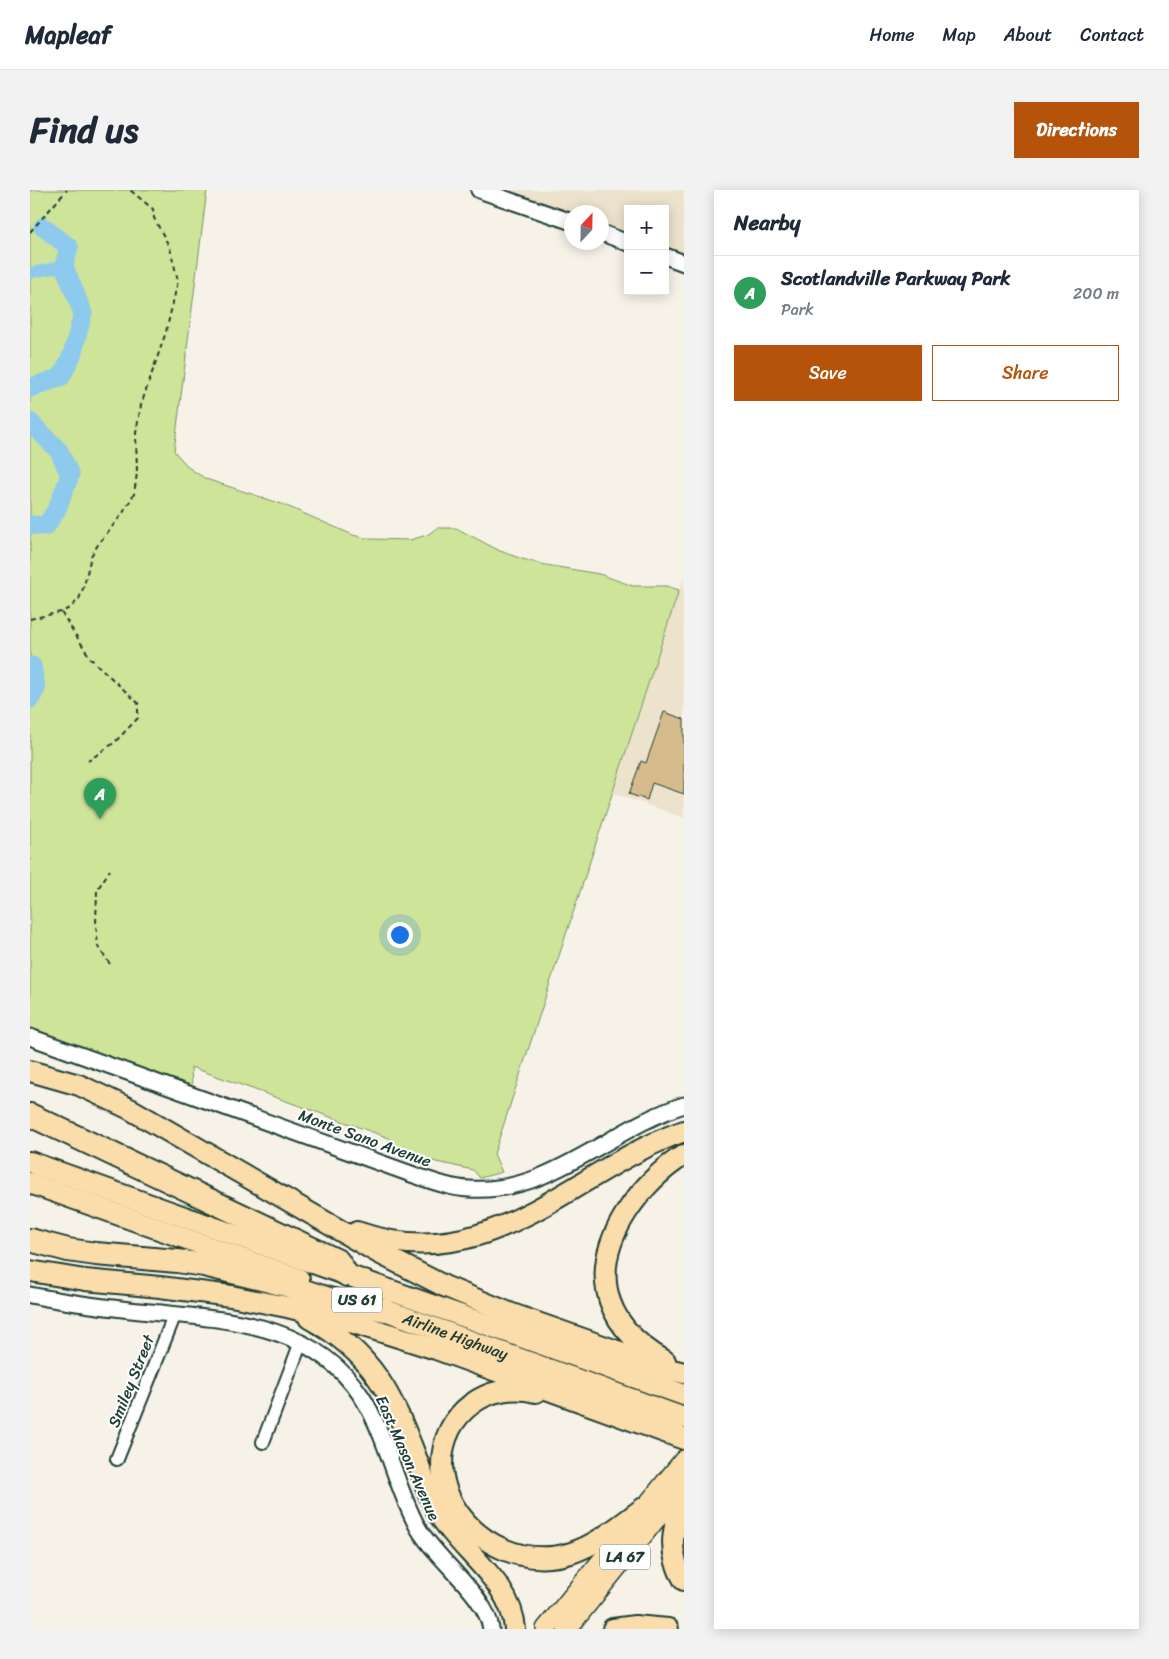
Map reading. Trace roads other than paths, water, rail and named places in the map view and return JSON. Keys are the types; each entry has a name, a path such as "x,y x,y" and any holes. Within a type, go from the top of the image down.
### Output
{"highway":[{"path":"30,1071 79,1086 130,1109 394,1262 464,1295 608,1348 668,1369 684,1372"},
{"path":"30,1115 338,1261 347,1275"},
{"path":"336,1227 349,1229 376,1238 408,1243 447,1242 477,1236 520,1219 641,1149 684,1131"},
{"path":"684,1155 651,1180 624,1216 610,1249 606,1264 606,1281 611,1305 626,1330 649,1350 684,1372"},
{"name":"Airline Highway","path":"30,1162 684,1395"},
{"name":"Airline Highway","path":"30,1183 684,1418"},
{"path":"30,1240 89,1253 204,1265 286,1285 329,1299 385,1310"},
{"path":"30,1271 85,1280 216,1294 288,1307 354,1323 396,1335 684,1439"},
{"path":"288,1307 340,1337 358,1353 374,1372 395,1406 437,1512 449,1529 501,1590 510,1608 515,1629"},
{"path":"547,1389 538,1393 519,1390 491,1393 467,1407 455,1420 444,1447 442,1473 451,1500 466,1523 488,1541 505,1550 524,1555 553,1556 572,1553 589,1546 606,1536 645,1507"},
{"path":"684,1498 676,1516 673,1540 674,1556 684,1580"},
{"path":"613,1629 634,1626 668,1629"}],"main road":[{"name":"LA 67","path":"546,1629 645,1507 681,1472"},
{"name":"LA 67","path":"567,1629 681,1472"}],"street":[{"path":"481,190 508,195 564,219"},
{"path":"609,235 624,241"},
{"path":"669,257 684,263"},
{"name":"Monte Sano Avenue","path":"31,1037 414,1175 469,1189 489,1190 511,1187 536,1180 641,1122 684,1105"},
{"name":"East Mason Avenue","path":"30,1295 84,1305 176,1314 257,1326 302,1342 320,1353 338,1368 362,1397 373,1416 408,1506 421,1533 481,1604 491,1629"},
{"name":"Smiley Street","path":"117,1459 176,1314"},
{"path":"263,1442 302,1342"}],"waterway":[{"path":"30,388 61,377 72,355 83,313 64,266 69,247 43,227"},
{"path":"30,273 64,266"},
{"path":"30,422 59,451 70,475 57,509 46,526 30,525"},
{"path":"30,666 32,666 36,689 30,699"}],"place":[{"name":"Scotlandville Parkway Park","path":"100,819"}]}
